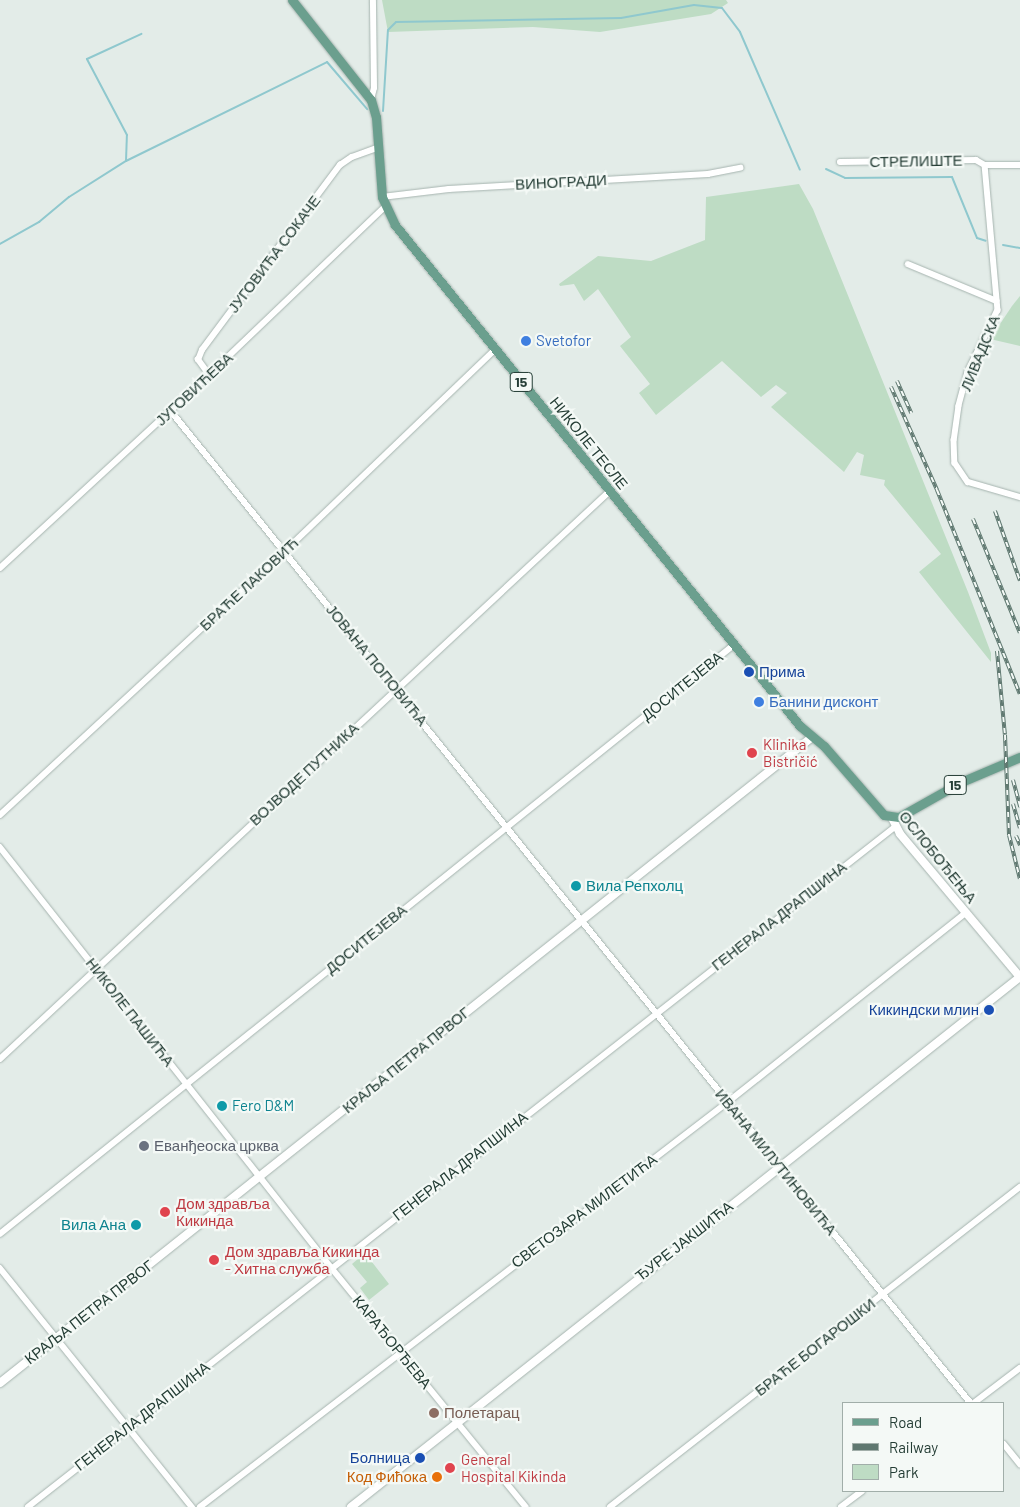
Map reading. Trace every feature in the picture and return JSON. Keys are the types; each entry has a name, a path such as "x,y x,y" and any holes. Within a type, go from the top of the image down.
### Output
{"main road":[{"name":"НИКОЛЕ ТЕСЛЕ","path":"292,0 371,100 376,117 382,197 384,207 395,225 734,645 812,737"},
{"name":"ОСЛОБОЂЕЊА","path":"812,737 824,746 884,815 893,822 1020,977"},
{"name":"КРАЉА ПЕТРА ПРВОГ","path":"0,1383 812,737"},
{"name":"15","path":"893,822 969,778 1020,757"},
{"name":"ЂУРЕ ЈАКШИЋА","path":"351,1507 779,1166 1020,977"}],"street":[{"path":"371,100 374,88 373,0"},
{"name":"ЈУГОВИЋА СОКАЧЕ","path":"209,376 199,363 199,355 340,165 352,157 377,148"},
{"name":"СТРЕЛИШТЕ","path":"840,162 976,160 985,165 1020,165"},
{"name":"ЛИВАДСКА","path":"985,165 998,310 968,372 959,406 954,440 955,463 968,482 1020,497"},
{"name":"ВИНОГРАДИ","path":"382,197 449,189 708,174 740,168"},
{"name":"ЈУГОВИЋЕВА","path":"0,568 209,376 384,207"},
{"path":"908,264 997,301"},
{"name":"БРАЋЕ ЛАКОВИЋ","path":"0,815 284,552 496,350"},
{"name":"ЈОВАНА ПОПОВИЋА","path":"171,411 507,826 581,921"},
{"name":"ВОЈВОДЕ ПУТНИКА","path":"0,1059 396,688 610,491"},
{"name":"ДОСИТЕЈЕВА","path":"0,1234 734,645"},
{"name":"ГЕНЕРАЛА ДРАПШИНА","path":"28,1507 656,1012 893,822"},
{"name":"НИКОЛЕ ПАШИЋА","path":"0,848 259,1177"},
{"name":"СВЕТОЗАРА МИЛЕТИЋА","path":"200,1507 399,1352 728,1102 966,913"},
{"name":"ИВАНА МИЛУТИНОВИЋА","path":"581,921 971,1402"},
{"name":"КАРАЂОРЂЕВА","path":"259,1177 526,1507"},
{"name":"БРАЋЕ БОГАРОШКИ","path":"610,1507 1020,1187"},
{"path":"0,1268 192,1507"},
{"path":"973,1402 1020,1368"},
{"path":"1005,1445 1020,1464"},
{"path":"841,1507 861,1492"}],"green space":[{"path":"382,0 726,0 728,3 711,14 600,32 533,27 388,32"},
{"path":"799,184 813,209 968,592 991,653 991,662 919,572 941,554 884,485 885,480 860,475 864,455 857,452 844,472 771,407 787,393 776,385 761,397 722,361 656,415 639,393 650,384 620,346 631,337 598,289 584,301 574,284 560,286 559,284 598,256 651,261 705,240 706,197"},
{"path":"1020,296 1020,346 990,339 1012,306"},
{"path":"365,1253 389,1284 369,1300 360,1288 367,1282 352,1264"}],"waterway":[{"path":"383,111 388,30 396,22 621,18 694,5 722,8 740,32 800,170"},
{"path":"126,161 127,135 87,59 141,34"},
{"path":"0,244 39,222 69,197 126,161 327,62 367,109"},
{"path":"826,169 845,178 952,177 977,238 986,241"},
{"path":"1003,245 1020,248"}],"railway":[{"path":"897,381 911,413"},
{"path":"891,387 937,490 1020,694"},
{"path":"995,511 1020,581"},
{"path":"973,519 1020,633"},
{"path":"997,651 1005,735 1009,835 1020,879"},
{"path":"1013,780 1020,807"},
{"path":"1013,804 1020,828"},
{"path":"1016,836 1020,845"}],"place":[{"name":"Svetofor","path":"526,341"},
{"name":"Прима","path":"749,672"},
{"name":"Банини дисконт","path":"759,702"},
{"name":"Klinika Bistričić","path":"752,753"},
{"name":"Вила Репхолц","path":"576,886"},
{"name":"Кикиндски млин","path":"989,1010"},
{"name":"Fero D&M","path":"222,1106"},
{"name":"Еванђеоска црква","path":"144,1146"},
{"name":"Дом здравља Кикинда","path":"165,1212"},
{"name":"Вила Ана","path":"136,1225"},
{"name":"Дом здравља Кикинда - Хитна служба","path":"214,1260"},
{"name":"Полетарац","path":"434,1413"},
{"name":"Болница","path":"420,1458"},
{"name":"General Hospital Kikinda","path":"450,1468"},
{"name":"Код Фићока","path":"437,1477"}]}
